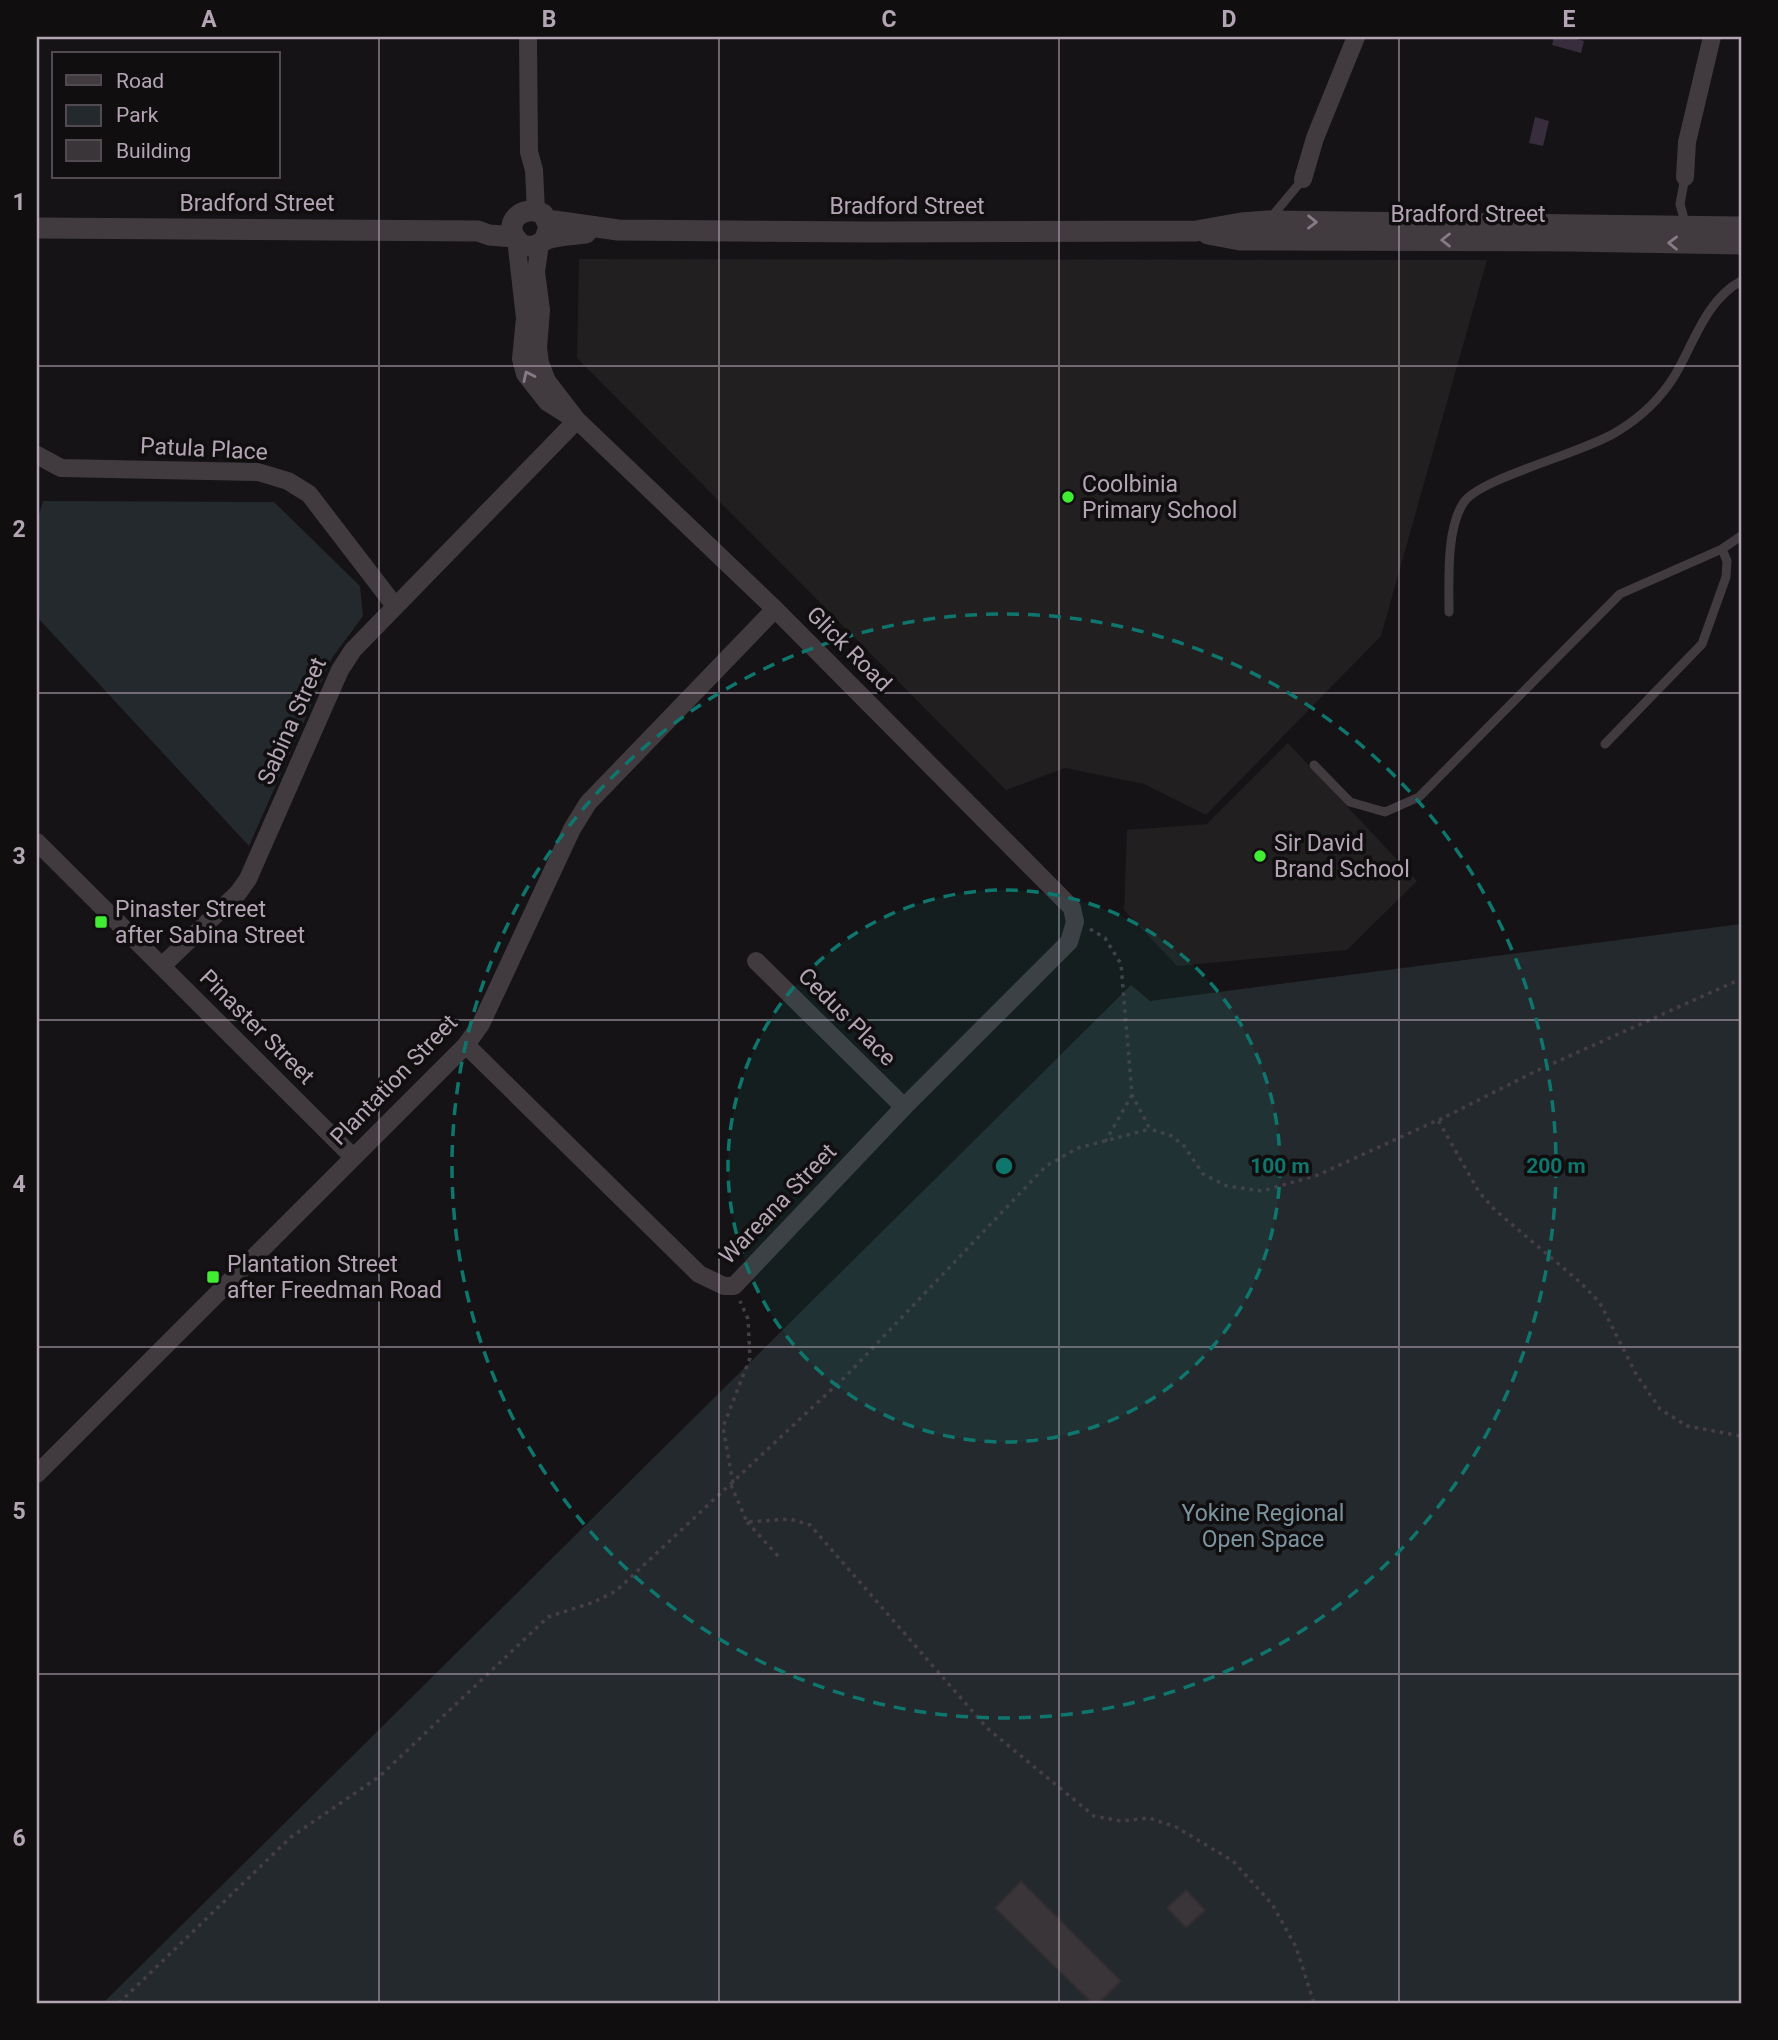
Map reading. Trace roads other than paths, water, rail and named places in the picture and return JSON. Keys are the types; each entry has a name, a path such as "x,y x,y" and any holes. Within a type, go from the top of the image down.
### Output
{"street":[{"name":"Glick Road","path":"528,37 529,152 524,171 541,310 538,348 547,381 577,420 775,610 1072,908 1075,922"},
{"path":"1303,179 1315,138 1356,37"},
{"path":"1685,177 1687,142 1712,37"},
{"name":"Bradford Street","path":"37,228 478,231 489,235 530,227 858,232 1196,231 1268,221 1741,228"},
{"name":"Bradford Street","path":"1196,231 1240,240 1741,244"},
{"name":"Sabina Street","path":"162,966 238,893 248,879 340,670 353,650 577,420"},
{"name":"Patula Place","path":"37,456 61,468 258,472 288,481 309,494 395,606"},
{"name":"Plantation Street","path":"37,1474 466,1045 481,1024 572,829 587,803 775,610"},
{"name":"Pinaster Street","path":"37,842 353,1157"},
{"name":"Wareana Street","path":"466,1045 699,1274 723,1286 734,1286 904,1107 1069,942 1075,922"},
{"name":"Cedus Place","path":"756,961 904,1107"}],"lane":[{"path":"1685,177 1680,204 1686,227"},
{"path":"1268,221 1303,179"},
{"path":"1449,612 1455,517 1466,499 1485,485 1587,447 1618,431 1650,407 1673,377 1712,306 1741,281"},
{"path":"1314,765 1350,802 1385,811 1419,797 1620,594 1722,549 1741,536"},
{"path":"1605,744 1702,644 1726,577 1727,561 1722,549"}],"place":[{"name":"Coolbinia Primary School","path":"1068,497"},
{"name":"Sir David Brand School","path":"1260,856"},
{"name":"Pinaster Street after Sabina Street","path":"101,922"},
{"name":"Plantation Street after Freedman Road","path":"213,1277"}],"park label":[{"name":"Yokine Regional Open Space","path":"1263,1526"}]}
